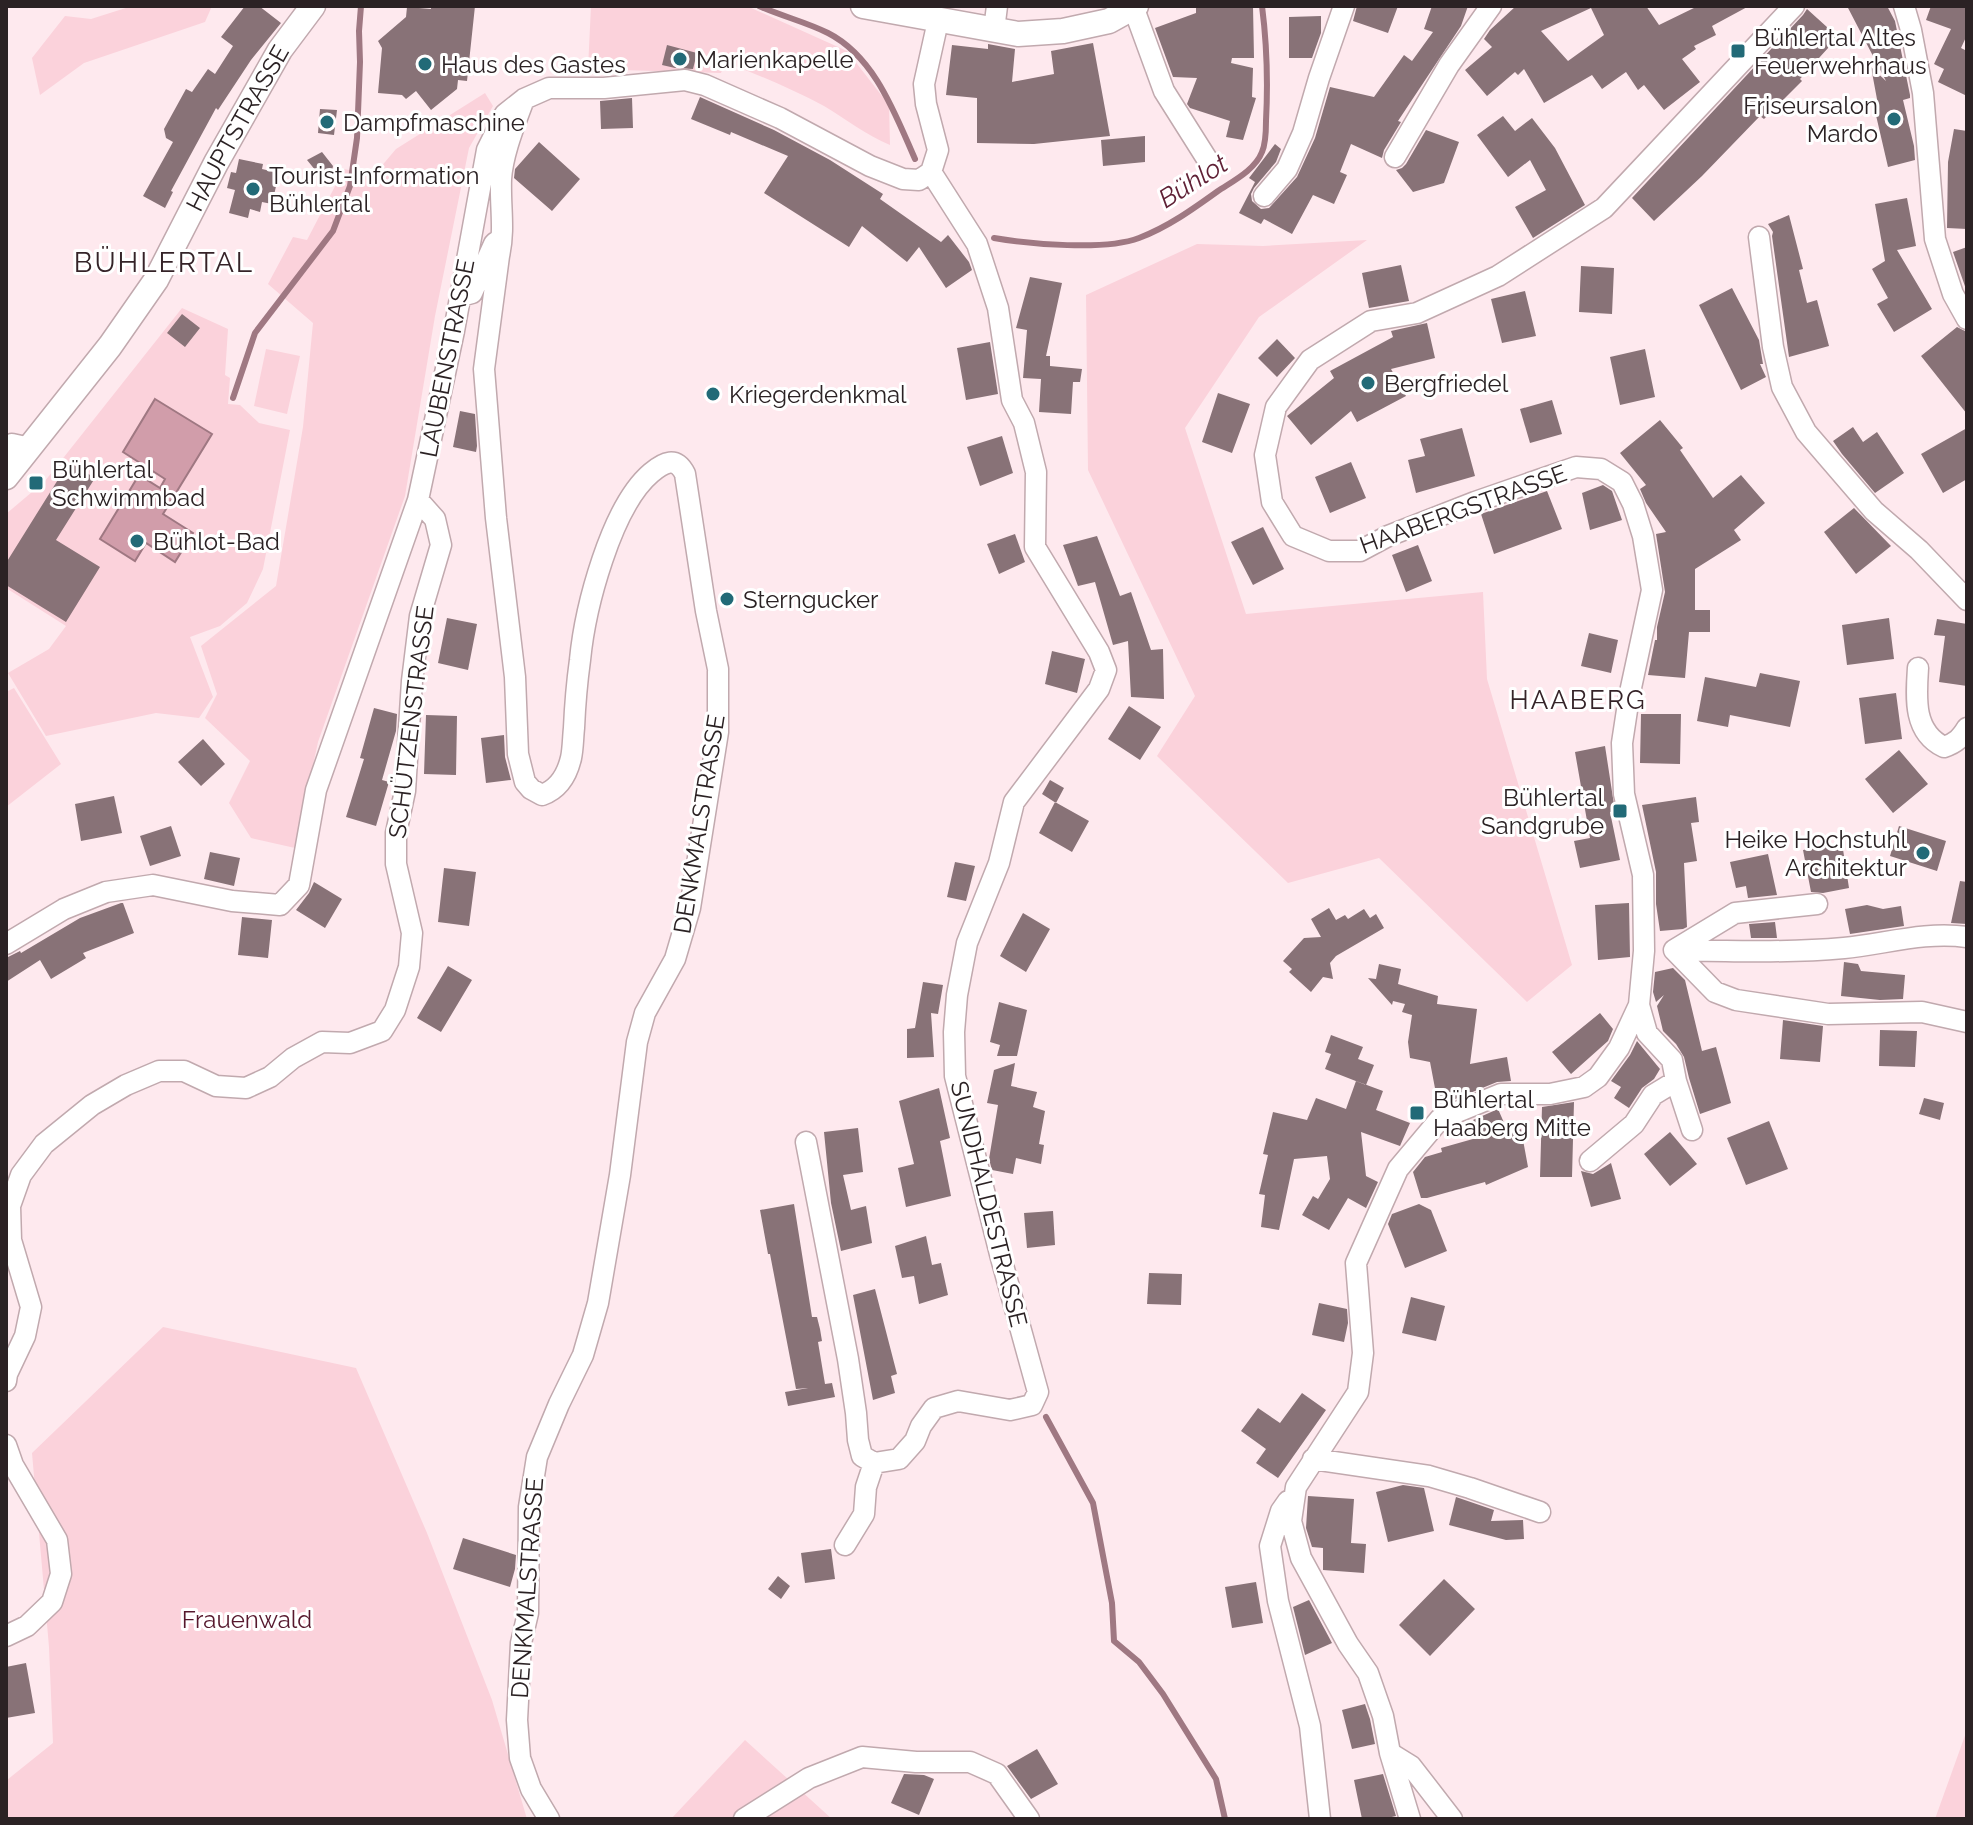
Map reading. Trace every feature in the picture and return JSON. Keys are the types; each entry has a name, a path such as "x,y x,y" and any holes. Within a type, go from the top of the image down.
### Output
{"main road":[{"name":"HAUPTSTRASSE","path":"6,477 18,450 110,346 156,280 216,163 280,50 313,6"},
{"path":"863,6 938,21 995,18 1018,34 1063,31 1109,21 1135,7"}],"street":[{"path":"1264,196 1287,169 1303,133 1344,6"},
{"path":"1395,157 1449,65 1491,6"},
{"name":"HAABERGSTRASSE","path":"1410,1819 1390,1753 1383,1716 1368,1673 1348,1644 1301,1558 1291,1521 1296,1487 1358,1392 1363,1353 1356,1263 1398,1169 1440,1119 1501,1094 1550,1094 1584,1087 1598,1077 1619,1048 1639,1005 1644,951 1643,875 1624,794 1622,743 1652,590 1643,536 1633,504 1622,482 1601,469 1576,467 1475,502 1388,536 1360,551 1329,551 1293,536 1272,502 1265,455 1276,407 1310,360 1371,321 1417,313 1498,276 1604,208 1794,6"},
{"path":"1904,6 1923,93 1935,239 1953,294 1967,319"},
{"path":"1135,7 1164,91 1212,167"},
{"path":"524,99 549,88 604,88 685,80 705,85 780,118 870,166 903,179 919,180 931,172 938,150 924,84 938,21"},
{"name":"DENKMALSTRASSE","path":"524,99 501,177 503,238 484,369 496,518 515,677 518,754 525,782 542,795 553,791 564,777 571,757 580,657 587,617 603,559 620,517 643,479 662,463 681,465 685,474 718,669 718,732 690,908 675,959 645,1013 637,1042 620,1175 598,1303 583,1355 537,1457 529,1507 528,1613 521,1643 517,1720 520,1758 531,1789 549,1819"},
{"name":"LAUBENSTRASSE","path":"6,944 64,909 106,892 153,885 232,901 280,905 299,885 316,790 418,500 487,150 505,114 524,99"},
{"name":"SUNDHALDESTRASSE","path":"874,1463 899,1459 915,1441 934,1408 958,1401 1010,1410 1032,1405 1038,1392 955,1076 957,995 967,943 999,863 1014,802 1099,689 1106,670 1099,652 1035,547 1036,472 1024,423 1012,400 998,308 977,244 931,172"},
{"path":"1759,237 1773,347 1782,387 1806,432 1874,511 1919,550 1967,600"},
{"path":"460,297 472,293 494,244 503,238"},
{"name":"SCHÜTZENSTRASSE","path":"6,1381 25,1336 31,1307 11,1240 10,1206 21,1175 44,1144 92,1105 126,1085 159,1071 184,1071 216,1086 246,1088 270,1077 293,1058 322,1042 350,1043 382,1031 395,1010 409,967 412,933 396,864 396,833 405,791 412,681 420,616 441,545 435,519 418,500"},
{"path":"1918,668 1917,714 1929,736 1944,747 1962,737 1967,728"},
{"path":"1674,950 1735,913 1817,904"},
{"path":"1644,951 1788,951 1845,948 1922,936 1967,937"},
{"path":"1674,950 1715,992 1736,1000 1828,1014 1922,1012 1967,1022"},
{"name":"HAABERGSTRASSE","path":"1639,1005 1647,1033 1672,1060 1692,1130"},
{"path":"1590,1161 1634,1124 1653,1095 1676,1081"},
{"path":"806,1142 848,1359 858,1440 862,1456 874,1463 866,1487 864,1514 845,1545"},
{"path":"6,1445 13,1465 57,1540 61,1574 52,1602 27,1626 6,1636"},
{"path":"1313,1459 1429,1476 1540,1512"},
{"path":"1296,1487 1281,1511 1270,1546 1278,1601 1310,1726 1320,1819"},
{"path":"1390,1753 1411,1766 1452,1819"},
{"path":"744,1819 809,1778 862,1757 916,1762 970,1762 997,1774 1029,1819"}],"green space":[{"path":"132,6 212,6 205,22 84,63 40,95 32,58 65,16 91,19"},
{"path":"591,6 747,6 847,51 889,105 890,145 824,106 725,62 721,73 588,69"},
{"path":"485,93 493,106 469,148 435,316 405,496 318,742 295,848 251,838 229,803 250,761 205,718 217,694 201,646 276,586 303,427 313,323 268,284 293,237 307,240 344,169 374,175 396,149"},
{"path":"1367,240 1259,317 1185,428 1246,614 1483,592 1487,679 1572,965 1527,1002 1379,858 1288,883 1157,756 1195,696 1088,470 1086,295 1197,244 1263,246"},
{"name":"Bühlot-Bad","path":"182,308 228,329 225,375 230,378 228,404 240,405 259,423 290,430 263,569 247,603 220,626 190,637 213,697 199,718 156,713 46,736 8,673 49,649 66,626 6,588 6,514 45,481"},
{"path":"266,349 300,356 287,414 254,406"},
{"path":"14,688 61,764 6,807 6,692"},
{"name":"Frauenwald","path":"163,1327 356,1368 427,1533 492,1700 527,1819 6,1819 7,1780 53,1743 49,1647 32,1453"},
{"path":"1967,1730 1967,1819 1935,1819"},
{"path":"745,1740 832,1819 671,1819"}],"shaded area":[{"path":"155,399 212,434 163,514 193,533 175,562 146,543 135,561 100,539 139,475 160,488 165,479 123,452"}],"building":[{"path":"245,6 259,6 281,23 251,60 218,110 216,108 165,208 143,196 173,142 166,138 164,129 186,89 192,92 208,69 215,74 233,46 221,37"},
{"name":"Haus des Gastes","path":"431,6 475,6 467,81 458,80 457,89 431,110 416,91 406,99 402,95 378,93 382,48 378,41 406,17 407,7 431,9"},
{"path":"1196,6 1253,6 1254,58 1232,58 1231,63 1253,68 1252,97 1256,98 1243,140 1226,137 1230,121 1190,108 1187,104 1197,78 1173,77 1155,28 1196,13"},
{"path":"1357,6 1398,6 1388,33 1353,21"},
{"path":"1432,6 1468,6 1461,26 1398,121 1401,122 1382,158 1351,144 1340,172 1347,175 1334,204 1313,195 1292,234 1264,219 1261,224 1239,213 1255,182 1249,178 1275,144 1281,149 1276,162 1254,188 1252,201 1261,209 1269,208 1297,177 1315,138 1330,87 1374,97 1404,55 1412,61 1433,32 1424,29"},
{"path":"1516,6 1646,6 1659,25 1698,6 1749,6 1712,26 1716,35 1694,46 1696,49 1682,59 1700,82 1664,110 1644,85 1638,90 1626,72 1602,89 1592,75 1544,103 1524,69 1518,75 1515,72 1487,96 1465,70 1492,47 1484,39","holes":["1591,8 1604,35 1568,61 1541,31"]},
{"path":"1847,6 1887,6 1895,21 1910,95 1910,98 1903,100 1915,160 1888,167 1875,111 1879,110 1871,67 1886,81"},
{"path":"1931,6 1967,6 1967,35 1961,48 1967,51 1967,96 1938,82 1944,69 1934,64 1951,29 1926,20"},
{"path":"1807,9 1838,37 1800,79 1802,81 1764,119 1760,116 1654,221 1632,198"},
{"path":"1321,16 1321,33 1312,58 1289,58 1289,17"},
{"path":"1093,43 1110,136 1034,144 977,143 977,98 946,95 952,45 988,49 988,44 1015,49 1012,82 1054,74 1051,51"},
{"name":"Marienkapelle","path":"667,45 697,53 693,69 662,65"},
{"path":"700,97 774,130 830,160 883,194 880,199 941,242 948,235 972,270 946,288 919,247 907,262 862,226 849,247 764,193 788,156 691,119"},
{"path":"632,98 633,128 601,129 600,101"},
{"name":"Dampfmaschine","path":"320,109 337,110 334,135 318,133"},
{"path":"1503,116 1515,131 1532,118 1555,148 1585,205 1533,238 1515,207 1546,190 1530,160 1508,177 1477,135"},
{"path":"1954,129 1967,131 1967,229 1947,228 1948,162"},
{"path":"1426,130 1459,142 1444,183 1413,192 1396,170 1406,164"},
{"path":"1145,136 1145,162 1103,166 1101,140"},
{"path":"539,142 580,179 552,211 514,178 515,169"},
{"path":"322,152 333,166 329,187 307,160"},
{"name":"Tourist-Information Bühlertal","path":"239,159 263,164 262,169 279,173 272,204 262,202 260,212 250,209 248,218 229,213 235,190 227,188 231,172 236,173"},
{"path":"1907,198 1916,246 1897,250 1932,309 1894,332 1877,304 1888,298 1872,269 1885,261 1875,204"},
{"path":"1789,215 1803,269 1799,270 1807,303 1817,300 1829,346 1789,357 1773,232 1768,224"},
{"path":"1967,247 1967,292 1953,252"},
{"path":"1401,265 1409,301 1369,308 1362,273"},
{"path":"1581,266 1614,268 1612,314 1579,312"},
{"path":"1030,277 1062,283 1046,356 1050,356 1050,366 1082,369 1080,382 1073,382 1071,414 1039,412 1041,379 1023,378 1027,330 1016,328"},
{"path":"1732,288 1759,340 1763,364 1760,364 1766,377 1741,390 1699,305"},
{"path":"1525,291 1536,336 1502,343 1491,299"},
{"path":"182,314 200,328 185,347 167,333"},
{"path":"1427,323 1435,358 1391,369 1406,396 1357,422 1351,411 1311,445 1287,416 1334,378 1330,371 1393,337 1391,331"},
{"path":"1957,327 1967,332 1967,414 1921,356"},
{"path":"1277,339 1295,358 1277,377 1258,358"},
{"path":"990,342 998,394 966,400 957,348"},
{"path":"1645,349 1655,397 1620,405 1610,357"},
{"path":"1218,393 1250,404 1232,453 1202,442"},
{"path":"1552,400 1562,434 1530,443 1520,409"},
{"path":"460,411 475,414 476,452 453,447"},
{"path":"1660,420 1683,448 1680,450 1713,498 1741,475 1765,503 1734,530 1741,540 1695,569 1695,610 1710,610 1710,632 1689,632 1685,678 1648,675 1665,592 1656,534 1666,532 1640,489 1646,485 1620,453"},
{"path":"1853,427 1863,442 1877,432 1904,473 1875,493 1833,441"},
{"path":"1462,428 1475,476 1416,493 1408,460 1425,456 1420,439"},
{"path":"1967,428 1967,479 1943,493 1921,454"},
{"path":"1002,436 1013,473 980,486 967,447"},
{"path":"69,462 95,478 56,540 100,567 66,622 6,585 6,563"},
{"path":"1351,462 1366,498 1330,513 1315,477"},
{"path":"1603,485 1612,491 1622,520 1590,530 1582,493"},
{"path":"1547,491 1562,529 1494,554 1481,514"},
{"path":"1854,508 1891,546 1856,574 1824,532"},
{"path":"1263,527 1284,569 1253,585 1231,542"},
{"path":"1015,534 1025,562 999,574 987,544"},
{"path":"1097,536 1120,596 1131,592 1151,650 1163,649 1164,699 1131,697 1128,641 1113,645 1095,582 1078,586 1063,545"},
{"path":"1418,545 1432,581 1406,592 1392,555"},
{"path":"447,618 477,624 468,670 438,663"},
{"path":"1889,618 1894,659 1847,665 1842,625"},
{"path":"1937,619 1967,624 1967,686 1939,682 1945,636 1934,635"},
{"path":"1589,633 1618,640 1611,673 1581,666"},
{"path":"1052,651 1085,659 1077,693 1045,684"},
{"path":"1760,673 1800,681 1790,727 1730,715 1728,727 1697,721 1705,677 1756,687"},
{"path":"1896,693 1902,739 1865,744 1859,698"},
{"path":"1129,706 1161,727 1140,760 1108,739"},
{"path":"374,708 397,714 396,731 382,780 389,782 376,826 346,817 364,759 360,758"},
{"path":"1641,714 1681,714 1680,764 1640,763"},
{"path":"426,715 457,716 456,775 424,774"},
{"path":"504,735 511,780 486,783 481,738"},
{"path":"203,739 225,764 201,786 178,762"},
{"path":"1605,746 1615,811 1610,812 1620,860 1580,868 1574,841 1590,838 1575,752"},
{"path":"1899,750 1928,784 1893,813 1865,779"},
{"path":"1050,780 1064,788 1056,803 1042,794"},
{"path":"114,796 122,833 81,841 75,804"},
{"path":"1696,797 1699,822 1691,823 1697,861 1684,863 1687,927 1660,931 1656,872 1642,805"},
{"path":"1055,802 1089,821 1072,852 1039,833"},
{"path":"171,826 181,856 150,866 140,836"},
{"path":"1899,826 1946,841 1937,871 1890,856"},
{"path":"1842,843 1849,888 1811,892 1803,850"},
{"path":"210,852 240,858 234,886 204,879"},
{"path":"1768,854 1777,895 1748,898 1746,886 1736,888 1730,862"},
{"path":"955,862 975,866 966,901 947,897"},
{"path":"444,868 476,872 469,926 438,922"},
{"path":"1960,881 1967,882 1967,924 1951,923"},
{"path":"314,882 342,899 325,928 296,910"},
{"path":"121,903 134,933 83,953 86,958 51,979 40,960 6,982 6,958 21,953 80,918"},
{"path":"1629,903 1630,957 1598,960 1595,905"},
{"path":"1867,905 1883,909 1901,906 1904,926 1850,934 1845,909"},
{"path":"1329,908 1336,920 1345,915 1348,919 1364,909 1370,918 1376,914 1384,928 1336,956 1330,963 1333,979 1323,977 1311,992 1289,972 1292,969 1283,961 1304,938 1321,937 1311,919"},
{"path":"1023,913 1050,929 1026,972 1000,956"},
{"path":"242,917 272,920 268,958 238,955"},
{"path":"1775,922 1777,938 1751,938 1749,924"},
{"path":"1844,962 1858,964 1861,971 1905,975 1903,999 1841,996"},
{"path":"1379,964 1401,969 1398,984 1438,996 1437,1004 1477,1009 1470,1064 1507,1057 1511,1081 1497,1082 1438,1104 1430,1062 1410,1058 1408,1042 1412,1015 1402,1012 1405,1004 1393,1001 1392,1005 1368,978 1376,979"},
{"path":"448,966 472,980 441,1032 417,1018"},
{"path":"1673,968 1685,980 1702,1051 1716,1047 1731,1103 1700,1114 1684,1057 1663,1031 1657,1006 1664,995 1656,1002 1653,992 1655,972"},
{"path":"923,982 943,985 938,1014 931,1013 934,1057 907,1058 907,1029 915,1028"},
{"path":"999,1002 1027,1010 1017,1056 997,1056 1000,1045 990,1042"},
{"path":"1600,1013 1613,1029 1608,1041 1571,1074 1552,1052"},
{"path":"1783,1020 1823,1026 1820,1062 1780,1059"},
{"path":"1880,1030 1917,1031 1915,1067 1879,1066"},
{"path":"1331,1035 1363,1047 1358,1059 1374,1065 1366,1085 1325,1069 1331,1054 1325,1052"},
{"path":"1637,1041 1660,1069 1629,1108 1614,1098 1621,1087 1611,1081"},
{"path":"1015,1063 1011,1086 1037,1092 1033,1107 1045,1111 1039,1144 1044,1145 1041,1164 1016,1158 1013,1174 992,1170 989,1159 998,1105 987,1103 994,1070"},
{"path":"1356,1081 1383,1091 1376,1110 1410,1123 1400,1146 1361,1132 1366,1176 1378,1182 1366,1208 1348,1198 1329,1230 1302,1215 1313,1196 1318,1199 1330,1179 1327,1156 1294,1159 1279,1230 1261,1227 1265,1195 1259,1194 1268,1155 1263,1154 1273,1112 1307,1120 1316,1098 1346,1109"},
{"path":"939,1088 950,1138 940,1141 951,1196 906,1207 898,1168 914,1164 899,1101"},
{"path":"1924,1098 1944,1103 1940,1120 1919,1114"},
{"path":"1574,1102 1572,1177 1540,1177 1542,1107"},
{"path":"1498,1109 1509,1134 1521,1129 1528,1167 1486,1185 1485,1182 1421,1198 1413,1172 1425,1157 1442,1152 1441,1148 1480,1137 1473,1120"},
{"path":"1769,1121 1788,1169 1746,1185 1727,1138"},
{"path":"858,1128 863,1172 843,1175 851,1210 866,1206 872,1243 841,1251 831,1203 824,1132"},
{"path":"1670,1132 1697,1164 1670,1186 1644,1154"},
{"path":"1611,1163 1621,1199 1591,1207 1581,1171 1593,1174"},
{"path":"794,1204 812,1317 817,1317 820,1329 822,1341 818,1342 825,1384 832,1383 835,1397 788,1406 785,1392 808,1388 796,1389 760,1210"},
{"path":"1419,1204 1431,1210 1447,1251 1405,1268 1388,1224 1392,1214"},
{"path":"1053,1211 1055,1245 1027,1248 1024,1213"},
{"path":"926,1236 932,1265 941,1263 948,1295 919,1304 914,1276 902,1278 895,1246"},
{"path":"1149,1273 1182,1274 1181,1305 1147,1304"},
{"path":"875,1289 897,1374 891,1376 895,1393 873,1400 853,1295"},
{"path":"1411,1297 1445,1306 1436,1341 1402,1333"},
{"path":"1319,1303 1347,1309 1344,1342 1312,1335"},
{"path":"1302,1393 1326,1410 1278,1478 1256,1463 1266,1449 1241,1431 1258,1408 1280,1423"},
{"path":"1403,1485 1424,1488 1434,1531 1388,1542 1376,1492"},
{"path":"1308,1496 1354,1499 1351,1543 1366,1544 1364,1573 1323,1570 1323,1548 1312,1547 1306,1528"},
{"path":"1456,1497 1494,1510 1491,1521 1523,1520 1524,1539 1506,1540 1449,1525"},
{"path":"463,1538 516,1555 510,1587 453,1569"},
{"path":"831,1549 835,1579 805,1583 801,1553"},
{"path":"778,1576 790,1586 781,1599 768,1589"},
{"path":"1444,1579 1475,1609 1430,1656 1399,1625"},
{"path":"1256,1582 1263,1623 1232,1628 1225,1587"},
{"path":"1309,1600 1332,1643 1305,1655 1293,1607"},
{"path":"26,1663 35,1713 6,1718 6,1667"},
{"path":"1365,1704 1375,1744 1352,1749 1342,1710"},
{"path":"1037,1749 1058,1784 1031,1799 1007,1766"},
{"path":"904,1774 934,1779 919,1815 891,1803"},
{"path":"1383,1774 1396,1816 1362,1819 1354,1780"}],"waterway":[{"name":"Bühlot","path":"233,398 255,333 333,231 350,186 357,138 361,6"},
{"name":"Bühlot","path":"759,6 828,33 859,56 882,88 915,159"},
{"name":"Bühlot","path":"994,238 1067,245 1124,242 1150,234 1170,223 1249,170 1259,158 1266,137 1267,64 1262,6"},
{"path":"1046,1417 1093,1503 1112,1603 1114,1641 1139,1662 1163,1694 1216,1779 1225,1819"}],"place":[{"name":"Bühlertal Altes Feuerwehrhaus","path":"1738,51"},
{"name":"Marienkapelle","path":"680,59"},
{"name":"Haus des Gastes","path":"425,64"},
{"name":"Friseursalon Mardo","path":"1894,119"},
{"name":"Dampfmaschine","path":"327,122"},
{"name":"Tourist-Information Bühlertal","path":"253,189"},
{"name":"Bergfriedel","path":"1368,383"},
{"name":"Kriegerdenkmal","path":"713,394"},
{"name":"Bühlertal Schwimmbad","path":"36,483"},
{"name":"Bühlot-Bad","path":"137,541"},
{"name":"Sterngucker","path":"727,599"},
{"name":"Bühlertal Sandgrube","path":"1620,811"},
{"name":"Heike Hochstuhl Architektur","path":"1923,853"},
{"name":"Bühlertal Haaberg Mitte","path":"1417,1113"}],"district":[{"name":"BÜHLERTAL","path":"164,262"},
{"name":"HAABERG","path":"1578,700"}]}
